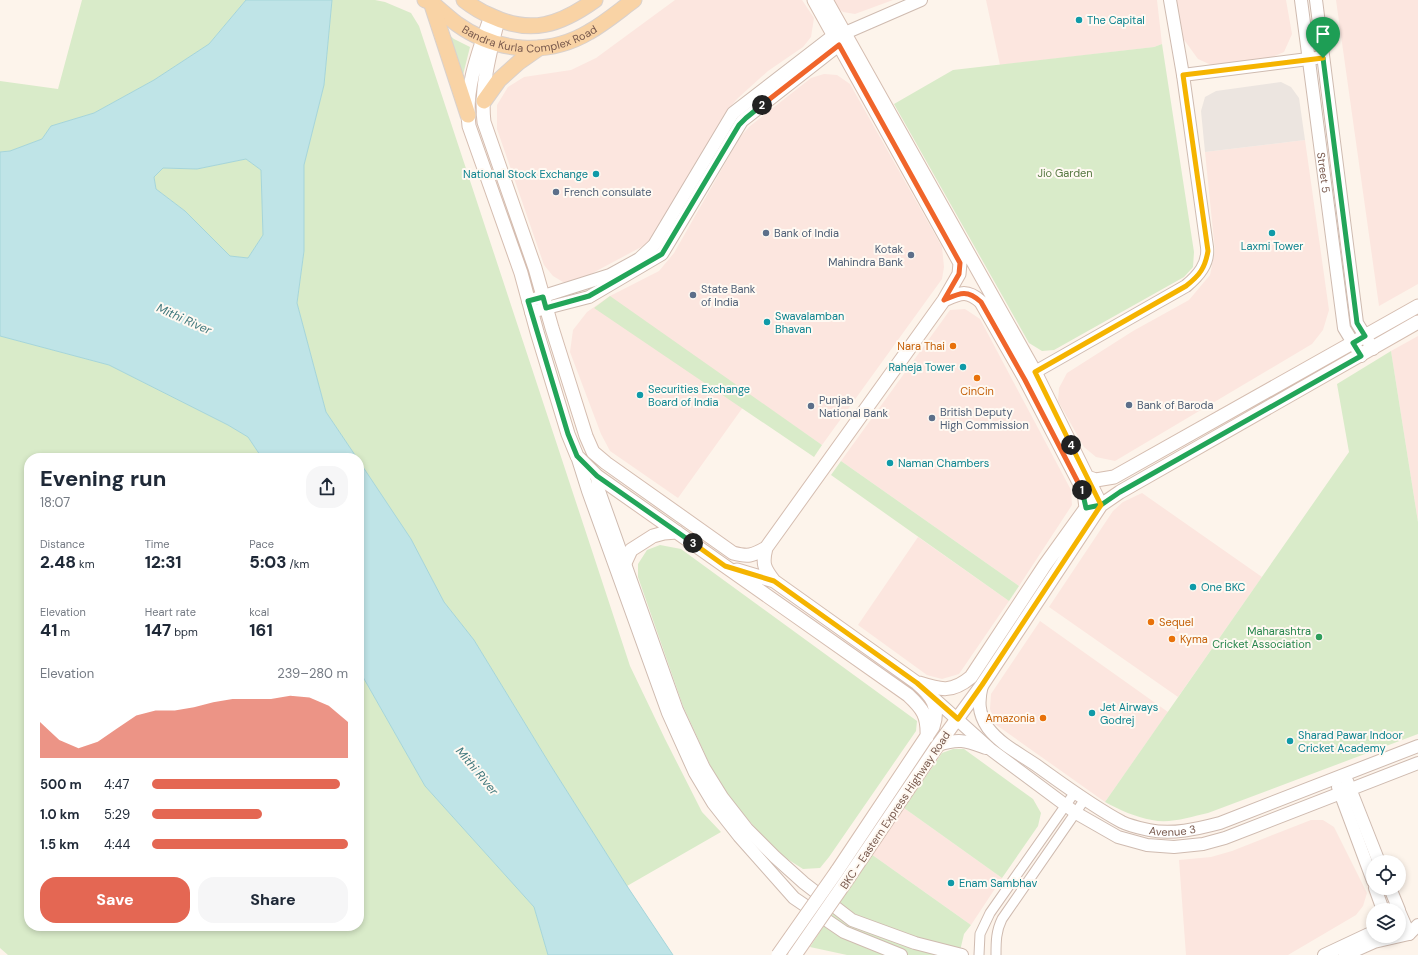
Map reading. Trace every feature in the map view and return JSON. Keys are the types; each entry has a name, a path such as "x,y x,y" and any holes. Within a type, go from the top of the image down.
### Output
{"main road":[{"name":"Bandra Kurla Complex Road","path":"464,0 483,13 501,22 522,26 550,24 579,12 595,0"},
{"name":"Bandra Kurla Complex Road","path":"428,1 457,24 472,33 488,40 520,49 556,46 573,41 590,32 634,0"},
{"path":"814,0 839,38 1035,372 1101,505"},
{"path":"826,0 839,38 960,263 959,274 944,300 766,548 763,560 766,570 774,581 917,683 929,694"},
{"path":"428,1 468,115"},
{"path":"494,18 488,40 470,84 468,115 470,130 521,273 565,427 577,456 597,476 908,695 925,715 928,725 927,737"},
{"path":"488,40 484,122 535,268 586,436 593,452 606,463 733,553 745,556 755,554 766,548"},
{"path":"484,100 499,80 519,62 539,48"},
{"path":"917,683 934,688 948,689 961,685 971,677 1045,565 1086,508 1084,492 1025,380 981,302 974,296 965,293 957,294 944,300"},
{"path":"1087,477 1096,480 1114,477 1418,306"},
{"path":"1086,508 1101,505 1120,492 1361,356 1418,322"},
{"name":"BKC - Eastern Express Highway Road","path":"778,955 843,874 958,719 1101,505"},
{"path":"624,563 631,550 653,536 664,532 677,532"},
{"path":"725,566 774,581"},
{"name":"BKC - Eastern Express Highway Road","path":"795,955 933,727 936,718 936,707 929,694"}],"street":[{"path":"530,307 610,275 639,259 654,245 733,113 839,38 921,0"},
{"path":"1035,372 1186,286 1201,272 1206,262 1208,251 1183,75 1170,0"},
{"name":"Street 5","path":"1301,0 1344,328 1361,356"},
{"name":"Street 5","path":"1316,0 1357,323 1373,349"},
{"path":"1183,75 1323,58"},
{"path":"577,456 588,491 668,714 695,773 713,803 739,836 794,898 844,932 901,955"},
{"path":"597,476 598,488 677,710 704,768 722,797 747,829 775,857 804,883 852,920 915,943 962,955"},
{"name":"Avenue 3","path":"982,685 979,699 981,714 988,728 1000,740 1080,796 1124,822 1150,830 1173,832 1200,829 1231,819 1418,746"},
{"path":"929,694 990,749 1076,813 1118,837 1147,845 1174,847 1203,844 1238,833 1418,763"},
{"path":"938,745 950,741 962,740 990,749"},
{"path":"1340,777 1376,855"},
{"path":"1346,791 1366,858"},
{"path":"979,955 980,934 990,912 1066,805 1080,796"},
{"path":"996,955 996,936 1002,919 1076,813 1080,796"},
{"path":"1231,819 1238,833"},
{"path":"794,898 804,883"},
{"path":"1406,927 1418,924"},
{"path":"1324,955 1366,935"},
{"path":"1345,955 1372,943"}],"shaded area":[{"path":"675,0 802,0 814,18 811,37 803,47 768,71 730,107 655,234 645,245 574,283 563,282 553,276 544,265 497,129 497,105 508,87 524,77 571,70 596,58"},
{"path":"832,0 893,0 855,14 843,12 833,4"},
{"name":"The Capital","path":"986,0 1157,0 1162,44 1154,47 1000,65"},
{"path":"1176,0 1286,0 1292,34 1284,52 1261,62 1218,68 1198,59 1182,37"},
{"path":"1336,0 1418,0 1418,284 1379,306"},
{"path":"824,74 837,75 850,84 942,247 944,267 942,279 822,445 751,396 678,498 610,451 601,434 570,352 573,330 587,312 610,296 659,271 674,253 740,137 750,126 811,78"},
{"path":"1281,82 1291,87 1299,98 1305,140 1205,152 1201,111 1205,97 1216,91"},
{"path":"1305,140 1329,310 1323,330 1312,344 1115,461 1096,457 1084,447 1058,401 1059,388 1067,373 1133,331 1189,300 1210,275 1215,251 1205,152"},
{"path":"965,309 980,319 1071,490 1072,505 1019,586 841,461 950,310"},
{"path":"1418,336 1418,522 1391,351"},
{"name":"One BKC","path":"1142,493 1262,577 1178,697 1049,607 1113,511 1123,502"},
{"path":"918,537 1009,601 959,674 942,679 927,675 858,625"},
{"path":"1040,621 1168,712 1105,802 995,724 990,709 991,694"},
{"path":"904,808 1002,878 971,925 871,854"},
{"path":"1311,820 1323,820 1334,827 1366,891 1363,906 1356,915 1288,955 1186,955 1179,860 1211,857 1232,851"}],"green space":[{"path":"82,0 246,0 209,44 154,80 94,113 51,126 42,139 10,151 0,152 0,81 58,89"},
{"path":"332,0 375,0 385,2 411,13 419,26 630,666 702,812 721,832 627,886 474,640 444,602 411,539 364,468 364,453 354,453 326,412 297,303 304,251 304,165 324,85"},
{"path":"447,33 454,39 470,47 462,79"},
{"name":"Jio Garden","path":"1162,44 1194,252 1193,267 1184,277 1054,350 1042,351 1029,343 894,104 953,70 1154,47"},
{"path":"246,159 261,170 263,235 248,258 230,256 185,211 156,189 154,177 163,168 197,169"},
{"path":"610,296 822,445 814,457 594,308"},
{"path":"0,336 109,365 228,425 248,437 259,453 24,453 24,931 364,931 364,679 425,786 534,907 548,955 8,955 0,948"},
{"name":"Maharashtra Cricket Association","path":"1391,351 1418,522 1418,734 1208,813 1187,818 1173,821 1152,820 1128,813 1105,802 1349,452 1337,384"},
{"path":"841,461 1019,586 1009,601 831,475"},
{"path":"660,545 681,549 917,721 916,731 820,868 803,869 781,855 729,797 711,767 683,706 638,577 638,564 647,550"},
{"path":"953,749 964,749 1033,799 1041,813 1038,826 1002,878 904,808 942,753"},
{"path":"871,854 971,925 964,934 959,955 847,955 810,947"}],"water":[{"name":"Mithi River","path":"246,0 332,0 324,85 304,165 304,251 297,303 326,412 354,453 259,453 248,437 228,425 109,365 0,336 0,152 10,151 42,139 51,126 94,113 154,80 209,44","holes":["246,159 261,170 263,235 248,258 230,256 185,211 156,189 154,177 163,168 197,169"]},
{"name":"Mithi River","path":"364,468 411,539 444,602 474,640 551,766 627,886 673,955 548,955 534,907 425,786 364,679"}],"place":[{"name":"The Capital","path":"1079,20"},
{"name":"National Stock Exchange","path":"596,174"},
{"name":"French consulate","path":"556,192"},
{"name":"Bank of India","path":"766,233"},
{"name":"Laxmi Tower","path":"1272,233"},
{"name":"Kotak Mahindra Bank","path":"911,255"},
{"name":"State Bank of India","path":"693,295"},
{"name":"Swavalamban Bhavan","path":"767,322"},
{"name":"Nara Thai","path":"953,346"},
{"name":"Raheja Tower","path":"963,367"},
{"name":"CinCin","path":"977,378"},
{"name":"Securities Exchange Board of India","path":"640,395"},
{"name":"Bank of Baroda","path":"1129,405"},
{"name":"Punjab National Bank","path":"811,406"},
{"name":"British Deputy High Commission","path":"932,418"},
{"name":"Naman Chambers","path":"890,463"},
{"name":"One BKC","path":"1193,587"},
{"name":"Sequel","path":"1151,622"},
{"name":"Maharashtra Cricket Association","path":"1319,637"},
{"name":"Kyma","path":"1172,639"},
{"name":"Jet Airways Godrej","path":"1092,713"},
{"name":"Amazonia","path":"1043,718"},
{"name":"Sharad Pawar Indoor Cricket Academy","path":"1290,741"},
{"name":"Enam Sambhav","path":"951,883"}],"route":[{"path":"1323,58 1183,75 1208,251 1206,262 1201,272 1186,286 1035,372 1101,505 958,719 917,683 774,581 725,566 597,476 577,456 568,434 528,301 543,297 546,308 589,296 662,254 742,121 839,45 960,263 959,274 944,300 957,294 965,293 974,296 981,302 1025,380 1084,492 1086,508 1101,505 1120,492 1361,356 1353,343 1365,336 1357,323 1323,58"}]}
